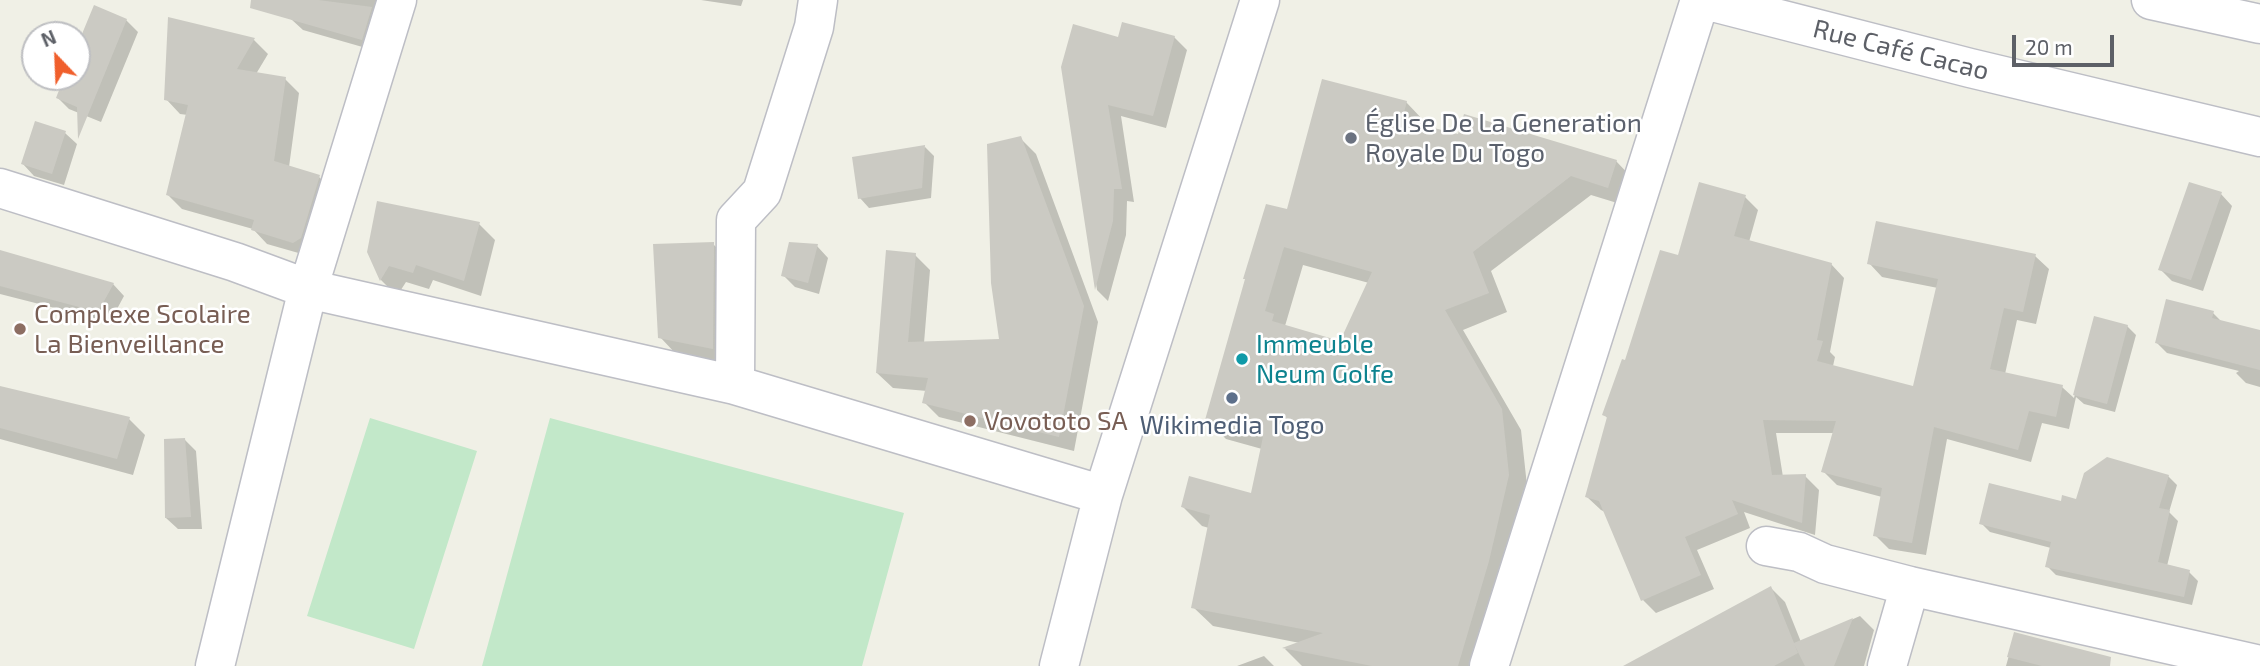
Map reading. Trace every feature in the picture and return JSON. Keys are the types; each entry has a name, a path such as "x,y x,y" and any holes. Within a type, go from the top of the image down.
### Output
{"street":[{"path":"215,666 308,289 397,0"},
{"path":"736,385 736,220 762,192 814,27 818,0"},
{"path":"1059,666 1103,495 1260,0"},
{"path":"1489,666 1702,0"},
{"name":"Rue Café Cacao","path":"1702,0 1970,68 2260,137"},
{"path":"2151,0 2260,24"},
{"path":"0,188 236,262 308,289 736,385 1103,495"},
{"path":"1766,546 1799,552 1825,564 1910,586 2260,664"},
{"path":"1887,666 1910,586"}],"green space":[{"path":"370,418 477,451 414,649 307,616"},
{"path":"550,418 904,513 862,666 482,666"}],"building":[{"path":"251,0 318,0 372,7 362,40 250,8"},
{"path":"94,5 127,19 78,139 77,107 56,98 59,91 91,91 91,21 87,21"},
{"path":"168,17 255,38 237,69 286,77 274,161 320,175 301,238 293,243 251,230 254,220 166,195 188,105 164,100"},
{"path":"1122,22 1175,36 1153,116 1108,105 1122,189 1114,189 1113,221 1095,290 1061,67 1073,24 1118,37"},
{"path":"1322,79 1407,101 1402,120 1458,134 1464,114 1617,160 1608,188 1571,176 1473,252 1489,293 1445,310 1502,409 1509,475 1489,561 1458,666 1372,666 1282,648 1323,633 1191,608 1210,515 1181,507 1189,476 1251,493 1263,437 1205,420 1266,204 1287,209","holes":["1284,247 1372,272 1340,341 1272,321 1274,314 1265,311"]},
{"path":"35,121 66,131 52,174 21,164"},
{"path":"1021,136 1084,306 1059,437 922,403 928,378 876,373 886,250 916,253 908,342 999,339 991,283 987,144"},
{"path":"925,145 922,188 858,199 852,157"},
{"path":"1699,182 1746,195 1734,236 1832,263 1817,340 1823,341 1817,361 1913,386 1938,279 1867,264 1876,221 2036,254 2023,312 2004,308 1990,369 2063,385 2056,417 2029,411 2018,450 1934,427 1912,543 1873,536 1882,488 1821,472 1836,421 1763,420 1772,475 1806,474 1802,523 1732,500 1738,514 1685,537 1701,575 1641,601 1599,501 1585,497 1607,417 1602,415 1622,359 1625,360 1660,250 1678,255"},
{"path":"2189,182 2222,192 2191,280 2158,270"},
{"path":"377,201 480,222 464,281 416,265 413,273 389,266 380,281 367,252"},
{"path":"714,242 713,349 658,338 653,244"},
{"path":"789,242 818,244 808,283 781,276"},
{"path":"0,250 114,283 98,312 0,286"},
{"path":"2166,299 2214,311 2212,318 2260,330 2260,370 2155,343"},
{"path":"2094,316 2128,325 2107,404 2073,395"},
{"path":"0,386 130,417 117,459 0,428"},
{"path":"185,438 191,517 165,518 164,439"},
{"path":"2107,457 2169,475 2159,508 2170,510 2158,562 2190,570 2184,597 2045,567 2051,542 1979,524 1989,483 2061,501 2062,495 2076,499 2084,473"},
{"path":"1771,586 1794,643 1853,618 1834,666 1805,666 1794,644 1798,653 1774,666 1623,666"},
{"path":"2014,632 2111,657 2110,666 2042,666 2007,657"}],"place":[{"name":"Église De La Generation Royale Du Togo","path":"1351,138"},
{"name":"Complexe Scolaire La Bienveillance","path":"20,329"},
{"name":"Immeuble Neum Golfe","path":"1242,359"},
{"name":"Wikimedia Togo","path":"1232,398"},
{"name":"Vovototo SA","path":"970,421"}]}
